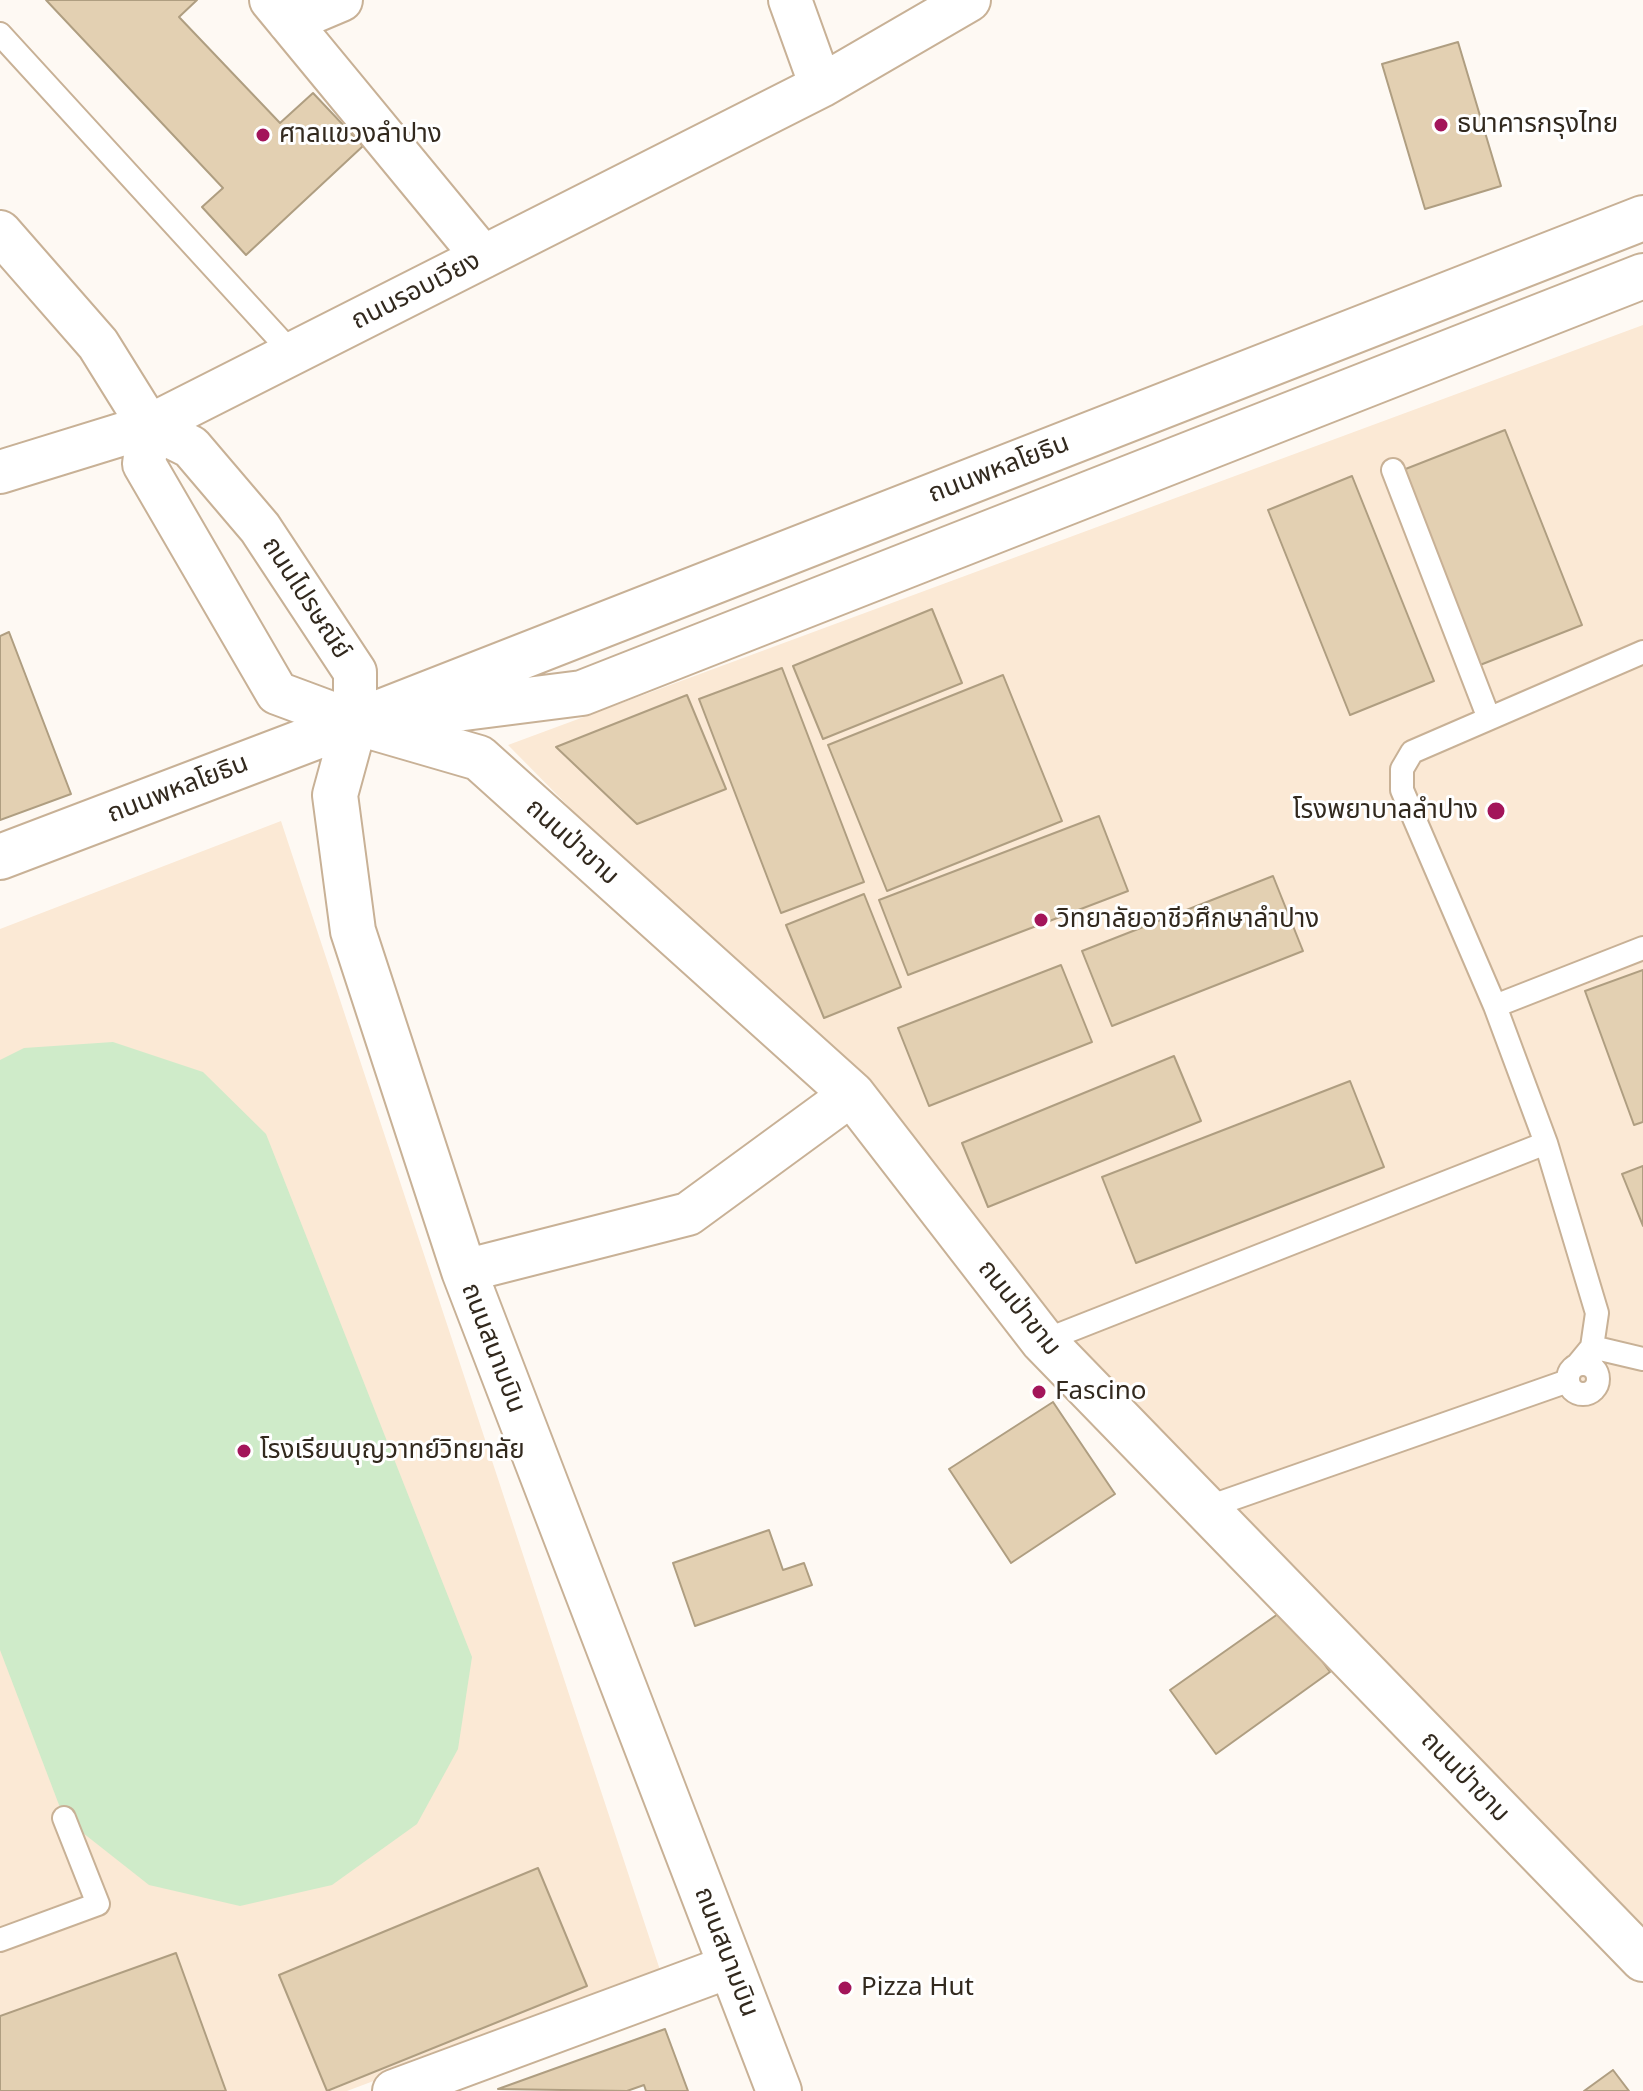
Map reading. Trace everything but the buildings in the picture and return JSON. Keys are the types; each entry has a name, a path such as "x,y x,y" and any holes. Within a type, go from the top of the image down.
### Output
{"street":[{"path":"341,0 280,11 483,257"},
{"path":"790,0 821,86"},
{"name":"ถนนรอบเวียง","path":"0,472 149,426 821,86 969,0"},
{"name":"ถนนพหลโยธิน","path":"0,857 355,722 1643,218"},
{"path":"0,232 98,344 149,426 144,464 277,693 355,722"},
{"name":"ถนนพหลโยธิน","path":"355,722 582,693 1643,276"},
{"path":"1283,358 1303,409"},
{"name":"ถนนไปรษณีย์","path":"149,426 191,447 260,528 355,672 355,722"},
{"name":"ถนนป่าขาม","path":"355,722 479,758 852,1094 1043,1341 1643,1959"},
{"name":"ถนนสนามบิน","path":"355,722 335,795 353,931 464,1271 779,2091"},
{"path":"464,1271 688,1214 852,1094"},
{"path":"394,2091 731,1966"}],"lane":[{"path":"0,34 292,353"},
{"path":"1393,470 1488,716"},
{"path":"1579,1364 1597,1313 1546,1143 1495,1006 1402,790 1402,769 1412,752 1488,716 1643,652"},
{"path":"1495,1006 1643,948"},
{"path":"1043,1341 1546,1143"},
{"path":"1203,1509 1579,1364 1643,1359"},
{"path":"0,1940 98,1904 64,1818"}],"shaded area":[{"path":"1643,325 1643,1931 1027,1320 852,1094 508,745"},
{"name":"โรงเรียนบุญวาทย์วิทยาลัย","path":"281,821 661,1973 347,2091 0,2091 0,929"}],"green space":[{"path":"113,1042 203,1072 266,1134 472,1657 458,1749 417,1824 332,1885 240,1906 149,1885 64,1818 0,1650 0,1060 24,1048"}],"place":[{"name":"ธนาคารกรุงไทย","path":"1441,125"},
{"name":"ศาลแขวงลำปาง","path":"263,135"},
{"name":"โรงพยาบาลลำปาง","path":"1496,811"},
{"name":"วิทยาลัยอาชีวศึกษาลำปาง","path":"1041,920"},
{"name":"Fascino","path":"1039,1392"},
{"name":"โรงเรียนบุญวาทย์วิทยาลัย","path":"244,1451"},
{"name":"Pizza Hut","path":"845,1988"}]}
